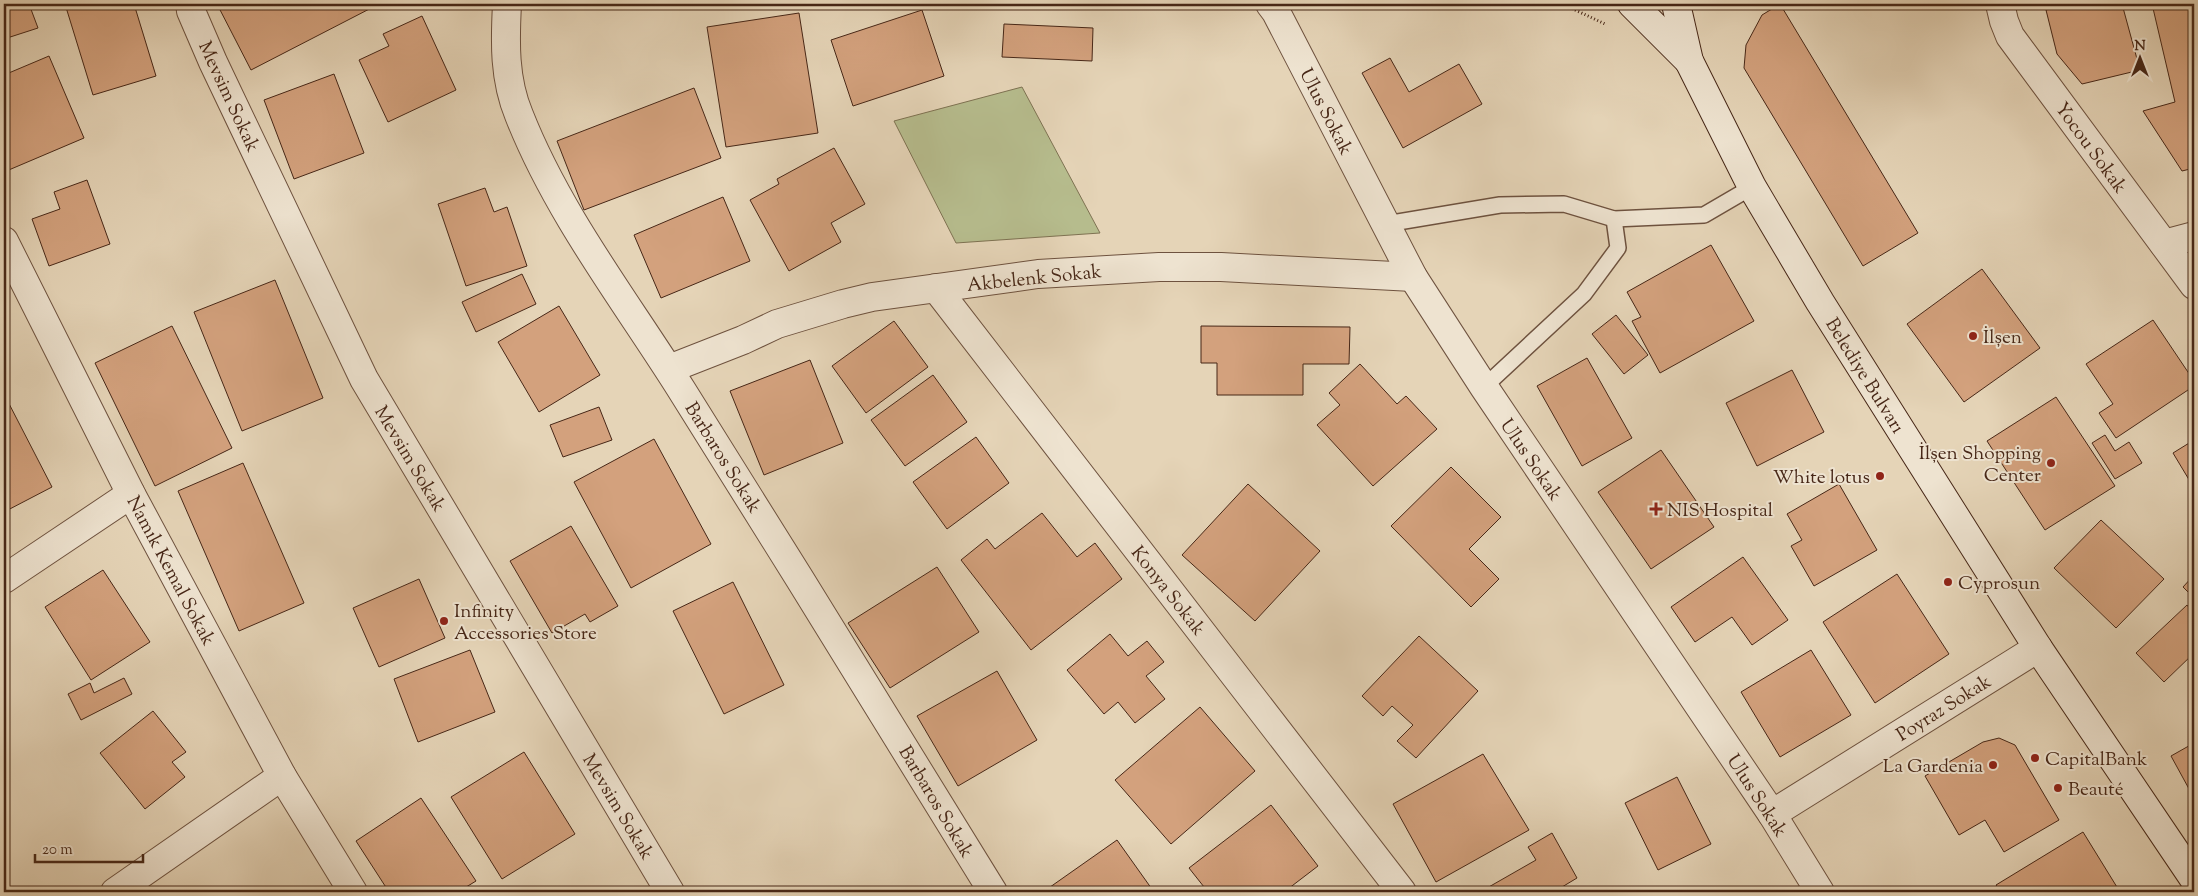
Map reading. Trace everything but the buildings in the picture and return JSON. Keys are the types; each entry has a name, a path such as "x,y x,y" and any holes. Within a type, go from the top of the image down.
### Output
{"street":[{"name":"Mevsim Sokak","path":"190,4 191,11 213,62 364,379 670,892"},
{"name":"Barbaros Sokak","path":"506,4 506,62 510,89 518,114 561,202 668,368 993,892"},
{"name":"Belediye Bulvarı","path":"1632,4 1689,61"},
{"name":"Belediye Bulvarı","path":"1676,4 1689,61 1752,187 1820,302 2038,648 2191,869"},
{"name":"Yocou Sokak","path":"2000,4 2010,36 2194,286"},
{"name":"Ulus Sokak","path":"1272,6 1413,277 1484,387 1772,814 1820,892"},
{"path":"2164,244 2194,236"},
{"name":"Namık Kemal Sokak","path":"4,241 131,494 282,776 353,892"},
{"name":"Akbelenk Sokak","path":"668,368 742,340 777,324 820,310 872,297 1038,274 1159,267 1327,271 1413,277"},
{"name":"Konya Sokak","path":"936,288 1402,892"},
{"path":"4,579 131,494"},
{"name":"Poyraz Sokak","path":"1772,814 2038,648"},
{"path":"115,892 282,776"}],"lane":[{"path":"1386,224 1500,205 1564,204 1614,219 1704,215 1752,187"},
{"path":"1484,387 1584,294 1618,248 1614,219"}],"green space":[{"path":"1022,87 1100,233 956,243 894,121"}],"place":[{"name":"İlşen","path":"1973,336"},
{"name":"İlşen Shopping Center","path":"2051,463"},
{"name":"White lotus","path":"1880,476"},
{"name":"NIS Hospital","path":"1656,509"},
{"name":"Cyprosun","path":"1948,582"},
{"name":"Infinity Accessories Store","path":"444,621"},
{"name":"CapitalBank","path":"2035,758"},
{"name":"La Gardenia","path":"1993,765"},
{"name":"Beauté","path":"2058,788"}]}
